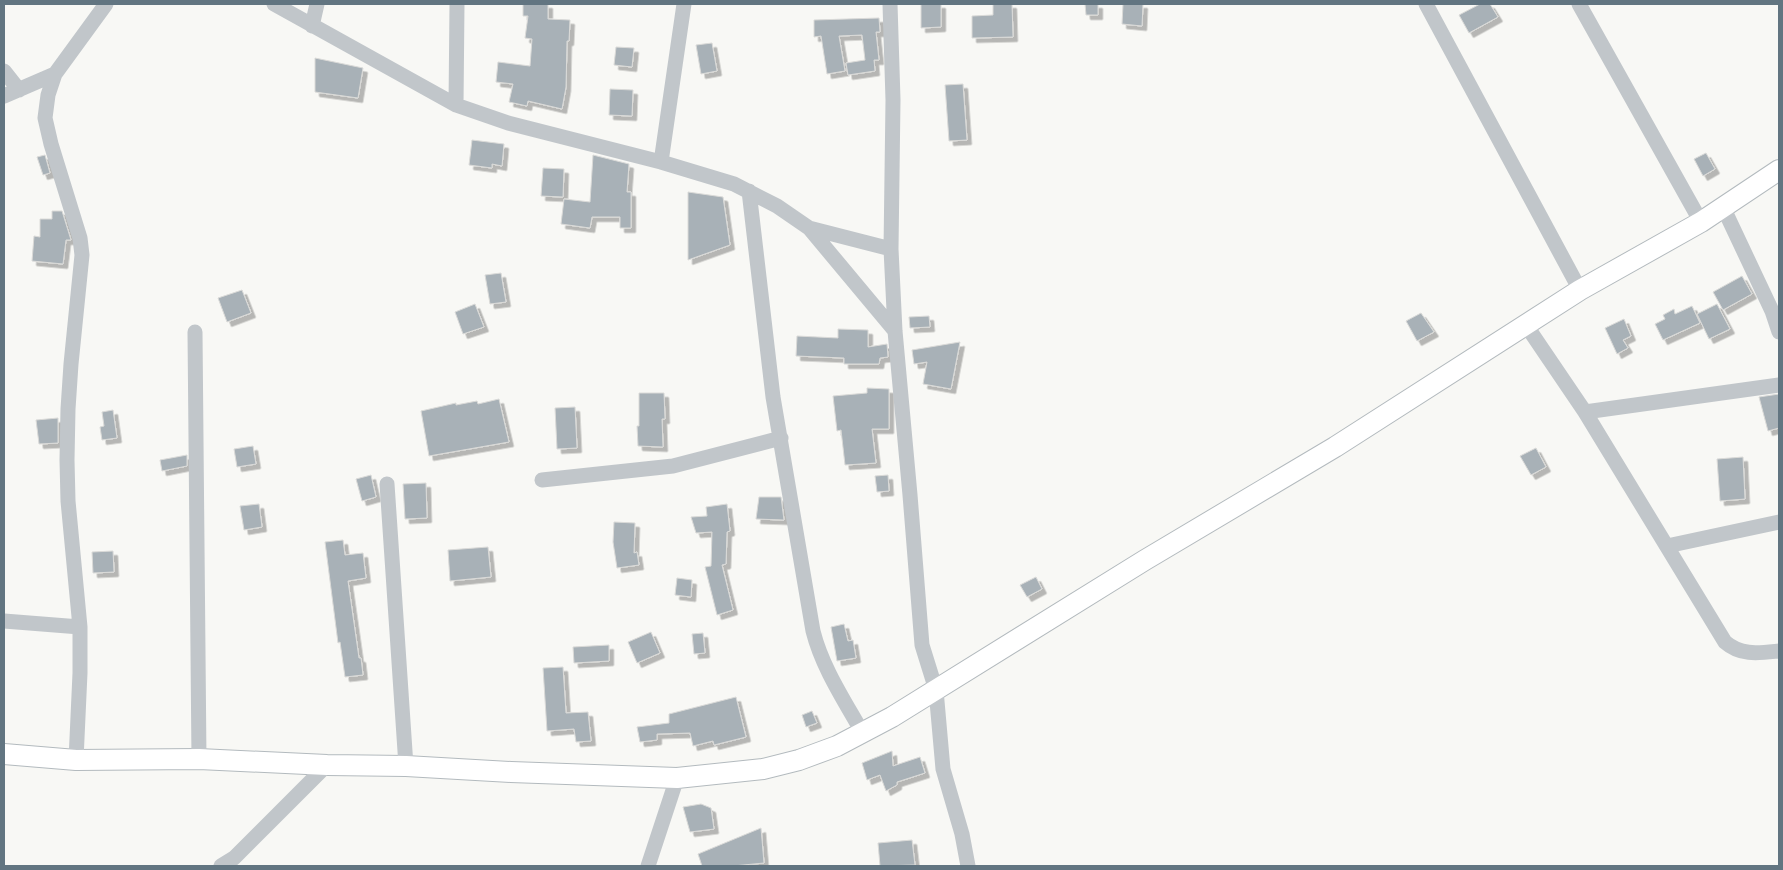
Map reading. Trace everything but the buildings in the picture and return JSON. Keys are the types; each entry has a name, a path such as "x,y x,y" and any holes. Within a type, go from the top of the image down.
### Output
{"main road":[{"path":"4,754 76,760 199,759 327,766 406,766 677,778 763,768 799,760 837,746 892,717 1145,560 1335,447 1580,290 1701,222 1779,170"}],"street":[{"path":"76,760 80,628 68,501 67,460 70,373 82,255 80,238 51,144 45,118 48,95 55,74 106,4"},
{"path":"274,4 456,105 508,123 661,162 734,184 749,191 777,206 809,228 895,330"},
{"path":"312,26 318,4"},
{"path":"456,105 457,4"},
{"path":"661,162 684,4"},
{"path":"890,4 893,100 891,249 895,330 922,645 936,690 943,769 962,834 968,866"},
{"path":"1426,4 1580,290"},
{"path":"1579,4 1701,222"},
{"path":"4,72 8,97 55,74"},
{"path":"749,191 773,397 816,642 828,672 862,732"},
{"path":"1724,207 1776,310 1779,332"},
{"path":"809,228 891,249"},
{"path":"1526,325 1585,412 1725,642 1733,649 1746,653 1779,650"},
{"path":"196,332 199,759"},
{"path":"1585,412 1779,385"},
{"path":"542,480 673,466 781,438"},
{"path":"386,484 406,766"},
{"path":"1667,546 1779,522"},
{"path":"4,621 80,628"},
{"path":"221,866 234,858 327,766"},
{"path":"648,866 677,778"}]}
